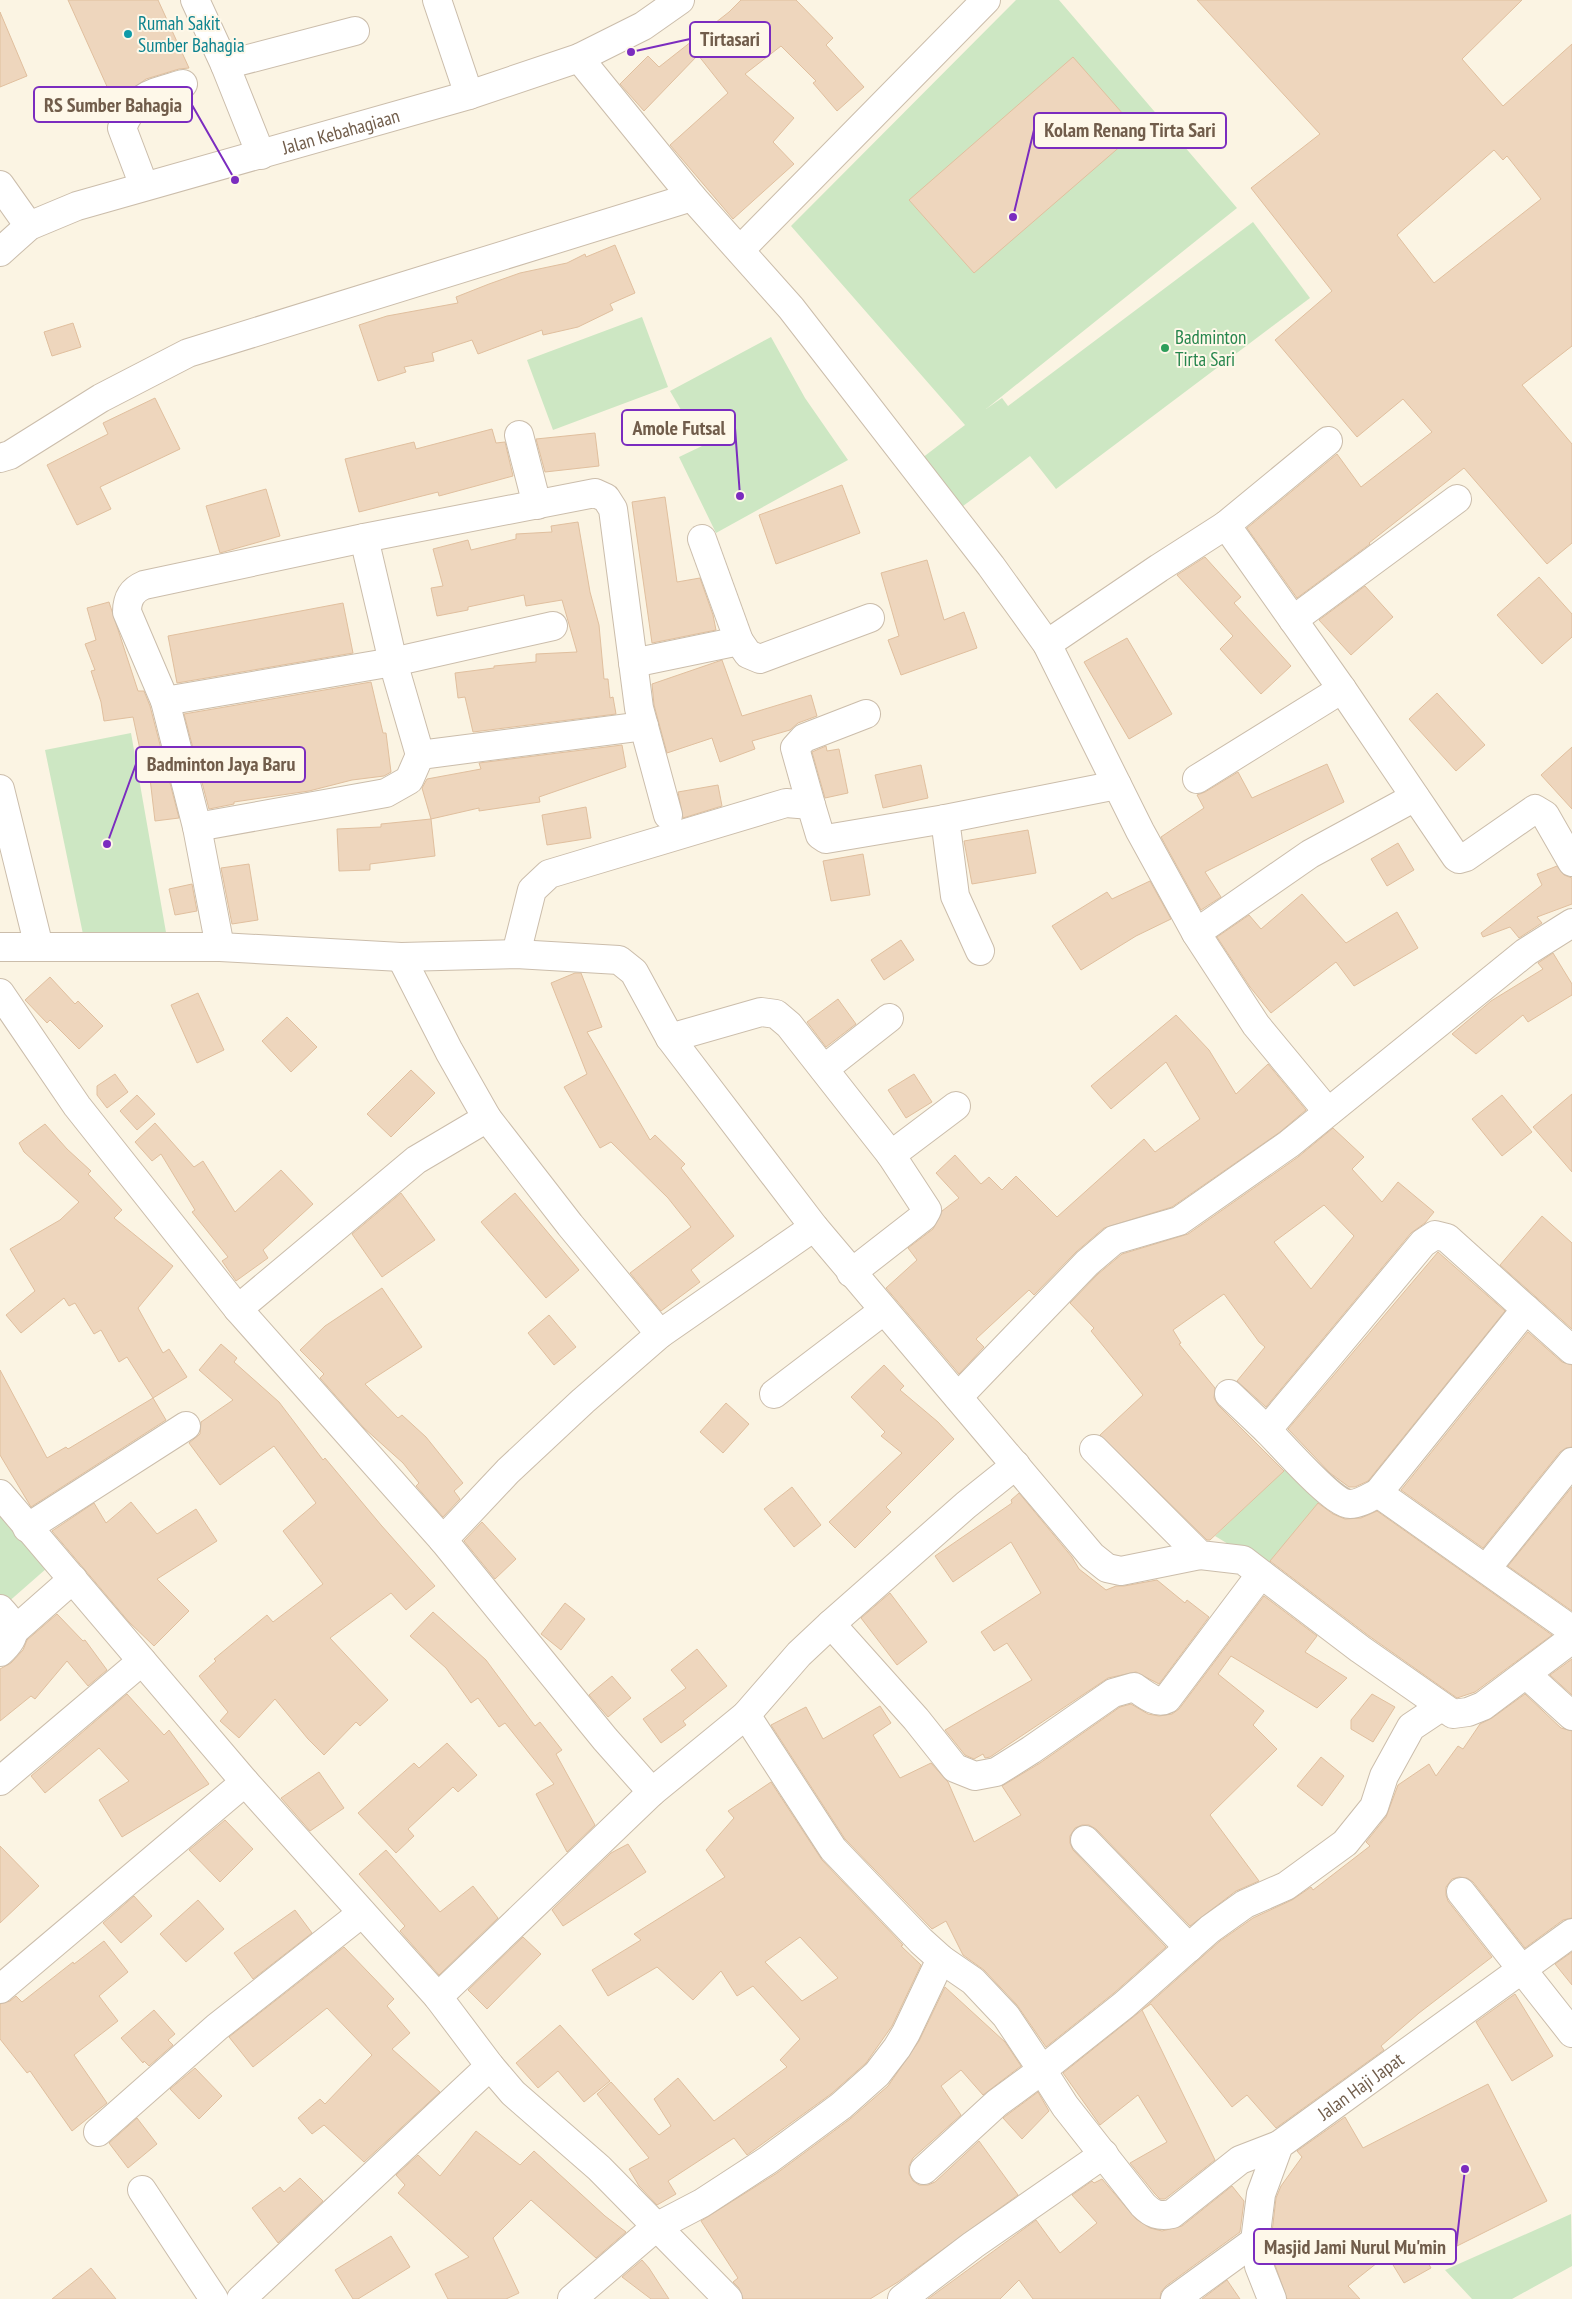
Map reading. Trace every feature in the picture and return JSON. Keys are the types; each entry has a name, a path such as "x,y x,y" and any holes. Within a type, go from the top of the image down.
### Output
{"street":[{"path":"195,0 225,65 261,155"},
{"path":"437,0 469,94"},
{"name":"Jalan Kebahagiaan","path":"0,252 29,226 77,206 261,155 469,94 579,58 643,26 680,0"},
{"path":"740,250 903,84 985,4 986,0"},
{"path":"225,65 355,30"},
{"path":"579,58 692,197 798,316 991,566 1047,644 1140,831 1196,933 1256,1025 1328,1112"},
{"path":"144,186 122,128 128,112 144,96 183,84"},
{"path":"0,185 29,226"},
{"path":"0,458 10,455 101,398 188,353 692,197"},
{"path":"519,435 537,505"},
{"path":"1047,644 1158,568 1226,526 1328,441"},
{"path":"220,948 197,827 165,701 127,612 127,602 137,588 364,538 595,493 606,498 613,508 633,663 644,726 668,815"},
{"path":"1293,620 1457,499"},
{"path":"1226,526 1342,689 1453,854 1459,859 1466,857 1534,809 1545,815 1572,862"},
{"path":"197,827 386,794 410,780 420,755 393,662 364,538"},
{"path":"702,539 739,641 748,654 760,659 870,618"},
{"path":"165,701 393,662 553,626"},
{"path":"633,663 739,641"},
{"path":"1197,779 1342,689"},
{"path":"866,714 804,738 795,748 820,835 826,839 945,819 1117,785"},
{"path":"420,755 644,726"},
{"path":"0,789 39,948"},
{"path":"1196,933 1310,854 1415,797"},
{"path":"516,954 532,890 549,874 786,803 811,805"},
{"path":"945,819 955,896 980,951"},
{"path":"958,1397 1087,1263 1114,1240 1179,1221 1289,1144 1526,952 1572,923"},
{"path":"0,947 220,948 401,957 516,954 619,960 634,972 670,1038 814,1228 1092,1556 1107,1568 1121,1571 1200,1555 1243,1560 1453,1714 1468,1712 1483,1706 1572,1639"},
{"path":"401,957 449,1051 487,1118 570,1225 660,1334"},
{"path":"0,993 76,1106 238,1309 442,1540 605,1739 652,1792"},
{"path":"670,1038 761,1012 776,1014 789,1025 891,1155 927,1210 923,1217 851,1273"},
{"path":"824,1069 889,1018"},
{"path":"891,1155 956,1106"},
{"path":"238,1309 416,1160 487,1118"},
{"path":"442,1540 508,1471 583,1401 660,1334 814,1228"},
{"path":"1267,1430 1423,1243 1435,1235 1447,1238 1572,1350"},
{"path":"1229,1394 1333,1497 1348,1504 1362,1501 1378,1493 1526,1309"},
{"path":"774,1394 883,1311"},
{"path":"27,1528 186,1426"},
{"path":"1094,1449 1200,1555"},
{"path":"1486,1569 1572,1462"},
{"path":"438,1997 652,1792 746,1715 800,1654 831,1624 966,1505 1016,1465"},
{"path":"1378,1493 1572,1630"},
{"path":"0,1494 245,1782 438,1997 490,2066 513,2093 599,2168 728,2299"},
{"path":"831,1624 916,1719 955,1768 975,1776 996,1772 1113,1693 1134,1687 1156,1701 1162,1702 1167,1699 1261,1574"},
{"path":"5,1631 73,1579"},
{"path":"0,1781 142,1661"},
{"path":"1526,1674 1572,1716"},
{"path":"924,2170 997,2104 1124,2005 1210,1929 1246,1904 1286,1886 1345,1842 1374,1807 1384,1776 1411,1727 1441,1707"},
{"name":"Jalan Haji Japat","path":"746,1715 833,1849 921,1941 941,1959 973,1981 1006,2016 1065,2106 1142,2205 1150,2212 1161,2216 1172,2214 1240,2160 1279,2145 1572,1934"},
{"path":"0,1989 245,1782"},
{"path":"1085,1840 1189,1948"},
{"path":"1461,1892 1572,2033"},
{"path":"98,2132 218,2027 362,1913"},
{"path":"572,2299 656,2227 702,2203 768,2160 841,2106 878,2074 906,2033 941,1959"},
{"path":"241,2299 490,2066"},
{"path":"1272,2299 1259,2266 1254,2240 1261,2194 1279,2145"},
{"path":"902,2299 973,2245 1104,2154"},
{"path":"142,2190 214,2299"},
{"path":"1175,2299 1254,2240"}],"green space":[{"path":"1016,0 1059,0 1237,208 986,409 1002,398 1008,406 1253,222 1310,298 1056,489 1030,456 951,515 913,465 965,425 791,226"},
{"path":"642,317 668,387 553,430 527,360"},
{"path":"771,337 805,398 848,460 716,533 679,457 702,446 670,391"},
{"path":"131,733 167,938 84,939 45,750"},
{"path":"1286,1468 1320,1501 1266,1567 1215,1536"},
{"path":"0,1515 47,1568 6,1604 0,1597"},
{"path":"1571,2214 1572,2266 1512,2299 1472,2299 1445,2270"}],"building":[{"name":"Rumah Sakit Sumber Bahagia","path":"68,0 158,0 189,68 179,69 146,79 114,102"},
{"path":"741,0 796,0 833,38 826,45 864,87 837,111 813,83 816,81 781,46 745,74 794,118 773,142 794,164 733,219 670,145 728,93 698,55 644,111 620,84 648,56 659,67 729,12"},
{"path":"1197,0 1522,0 1462,59 1503,106 1572,44 1572,346 1522,385 1572,444 1572,543 1547,564 1464,468 1370,544 1297,598 1247,528 1337,454 1361,487 1432,432 1403,399 1357,437 1275,340 1332,291 1251,188 1320,134","holes":["1494,150 1503,160 1507,156 1541,199 1434,283 1397,235"]},
{"path":"0,12 27,76 0,87"},
{"path":"1073,57 1138,131 974,273 909,200"},
{"path":"615,245 635,293 610,304 613,310 578,327 543,335 542,330 478,354 472,340 432,353 434,361 404,367 406,372 378,381 359,325 387,316 458,303 456,297 489,284 520,273 567,263 585,254 586,257"},
{"path":"73,323 81,347 52,356 44,332"},
{"path":"155,398 180,449 100,487 111,509 77,525 47,465 108,434 103,423"},
{"path":"492,429 496,443 505,442 513,476 439,496 438,492 359,512 345,459 414,442 416,449"},
{"path":"595,433 599,466 545,472 536,439"},
{"path":"842,485 860,533 776,564 759,515"},
{"path":"266,489 280,536 220,553 206,506"},
{"path":"665,497 677,582 700,578 713,615 716,630 652,643 632,502"},
{"path":"578,522 590,592 599,625 604,679 608,679 610,698 613,697 616,714 473,732 465,697 458,698 455,673 494,668 494,666 536,662 536,654 577,652 562,600 526,606 524,595 437,616 431,588 443,586 433,549 468,540 471,550 516,539 516,534 552,532 551,526"},
{"path":"1205,557 1241,597 1234,603 1291,666 1261,694 1220,649 1233,636 1177,575"},
{"path":"927,560 944,620 964,612 977,648 901,675 888,640 899,636 881,573"},
{"path":"1539,577 1572,614 1572,637 1542,664 1497,615"},
{"path":"1365,586 1393,617 1351,655 1319,620"},
{"path":"109,602 138,691 144,691 150,706 179,818 155,821 147,753 141,754 133,717 104,721 101,702 91,671 95,670 85,644 96,640 87,608"},
{"path":"343,603 353,653 177,683 168,636"},
{"path":"1127,638 1172,714 1129,739 1084,662"},
{"path":"722,660 742,716 811,695 817,716 798,723 790,730 752,741 755,749 720,762 712,738 667,753 654,705 652,684"},
{"path":"371,682 383,733 386,733 391,772 384,776 352,780 309,791 234,802 234,804 209,809 184,714"},
{"path":"1437,693 1485,745 1456,771 1409,719"},
{"path":"622,745 626,767 539,797 540,802 479,811 479,808 431,819 422,788 427,779 481,769 479,763"},
{"path":"826,746 827,751 839,749 848,793 825,798 812,752"},
{"path":"1572,747 1572,809 1541,775"},
{"path":"1327,764 1344,802 1205,872 1221,897 1201,910 1161,837 1204,808 1197,795 1238,772 1252,798"},
{"path":"921,765 928,798 883,808 875,775"},
{"path":"718,785 722,806 683,818 678,792"},
{"path":"586,807 591,838 547,845 542,815"},
{"path":"431,819 435,856 370,864 370,870 339,871 337,829 381,827 381,824"},
{"path":"1028,830 1036,873 972,884 964,841"},
{"path":"1398,843 1414,870 1387,886 1371,859"},
{"path":"863,854 870,895 831,901 823,861"},
{"path":"249,864 258,920 232,924 221,868"},
{"path":"1557,866 1564,875 1572,878 1572,904 1537,917 1542,923 1519,938 1510,927 1483,937 1481,933 1542,885 1537,874"},
{"path":"1150,881 1171,919 1136,936 1081,970 1052,926 1107,892 1112,899"},
{"path":"192,884 197,911 175,915 169,889"},
{"path":"1302,894 1346,943 1397,912 1418,948 1354,986 1336,962 1271,1013 1250,987 1217,937 1249,915 1261,929"},
{"path":"901,940 914,960 884,980 871,960"},
{"path":"1553,953 1572,984 1572,995 1528,1022 1523,1015 1476,1054 1452,1034 1491,1001 1543,969 1538,963"},
{"path":"575,973 581,973 602,1027 587,1032 650,1140 655,1135 685,1164 681,1168 734,1236 691,1270 700,1282 661,1311 630,1273 691,1227 668,1198 611,1142 600,1148 564,1087 587,1074 551,983"},
{"path":"50,977 75,1004 78,1001 103,1026 79,1049 50,1020 47,1023 25,1000"},
{"path":"198,993 224,1050 197,1063 171,1005"},
{"path":"838,999 856,1024 826,1047 807,1022"},
{"path":"1176,1015 1209,1050 1236,1094 1268,1064 1306,1110 1280,1132 1172,1207 1104,1228 1076,1252 1034,1295 1029,1290 976,1339 984,1347 959,1374 886,1288 917,1260 908,1248 933,1229 942,1211 959,1198 936,1173 955,1155 981,1184 989,1177 1002,1190 1016,1176 1057,1217 1144,1139 1155,1152 1200,1119 1166,1062 1111,1109 1091,1086"},
{"path":"287,1017 317,1047 291,1072 262,1041"},
{"path":"411,1070 435,1093 391,1137 367,1114"},
{"path":"115,1074 128,1092 107,1108 97,1095 97,1086"},
{"path":"914,1074 932,1102 906,1118 888,1090"},
{"path":"1572,1094 1572,1172 1533,1127"},
{"path":"137,1095 155,1114 137,1130 120,1111"},
{"path":"1502,1095 1532,1132 1502,1156 1472,1119"},
{"path":"155,1123 194,1167 203,1161 235,1212 281,1170 313,1204 263,1250 268,1258 236,1281 222,1261 228,1257 192,1212 195,1210 161,1154 152,1161 135,1142"},
{"path":"45,1124 67,1149 91,1171 88,1174 122,1210 114,1218 173,1266 138,1308 163,1353 169,1349 187,1377 153,1398 127,1357 119,1362 101,1330 94,1334 75,1303 69,1306 64,1298 21,1333 6,1315 35,1291 10,1249 60,1220 79,1202 24,1152 19,1143"},
{"path":"1333,1128 1364,1157 1352,1169 1382,1202 1398,1182 1434,1212 1425,1223 1411,1233 1266,1407 1237,1381 1265,1347 1259,1342 1224,1294 1173,1330 1181,1343 1179,1344 1215,1388 1214,1398 1218,1405 1284,1471 1210,1540 1207,1540 1100,1435 1143,1395 1091,1331 1094,1328 1070,1303 1098,1274 1122,1254 1188,1234 1298,1157","holes":["1324,1205 1354,1236 1311,1289 1274,1242"]},
{"path":"401,1193 435,1240 382,1277 352,1234"},
{"path":"515,1193 579,1270 546,1298 481,1222"},
{"path":"1542,1216 1572,1243 1572,1329 1500,1265"},
{"path":"1438,1252 1505,1311 1368,1481 1355,1487 1349,1487 1330,1473 1288,1429"},
{"path":"382,1288 422,1347 365,1384 398,1418 402,1415 426,1437 463,1483 454,1491 460,1499 443,1517 416,1486 419,1483 403,1463 364,1428 320,1378 324,1374 300,1350 325,1326"},
{"path":"549,1315 576,1347 554,1365 528,1333"},
{"path":"1528,1332 1562,1362 1572,1365 1572,1447 1560,1452 1483,1548 1401,1490"},
{"path":"221,1344 237,1358 234,1362 279,1402 323,1460 325,1458 435,1586 406,1610 391,1593 330,1638 388,1700 360,1726 356,1722 324,1755 308,1739 275,1699 239,1738 220,1721 228,1712 199,1676 216,1661 214,1659 267,1615 273,1622 323,1584 283,1531 316,1503 274,1446 220,1485 189,1443 200,1434 201,1422 233,1400 199,1370"},
{"path":"884,1365 904,1386 900,1390 938,1422 954,1439 886,1507 891,1512 855,1548 829,1522 902,1453 881,1436 885,1432 851,1397"},
{"path":"0,1370 47,1458 66,1447 68,1449 153,1398 166,1420 31,1507 0,1455"},
{"path":"726,1403 749,1424 723,1453 700,1432"},
{"path":"792,1487 821,1525 794,1547 764,1509"},
{"path":"1572,1487 1572,1611 1508,1566"},
{"path":"1019,1493 1072,1557 1079,1569 1106,1590 1116,1586 1157,1580 1185,1603 1187,1600 1209,1617 1159,1684 1136,1672 1108,1678 990,1757 985,1758 983,1754 974,1759 965,1755 945,1730 1032,1680 1007,1643 994,1651 981,1632 1041,1593 1011,1542 953,1582 935,1556 1012,1503 1011,1500"},
{"path":"131,1502 157,1534 196,1509 217,1541 157,1579 189,1611 154,1646 129,1622 52,1531 94,1503 106,1523"},
{"path":"1318,1503 1333,1514 1345,1519 1361,1518 1377,1511 1552,1635 1475,1692 1457,1698 1369,1636 1270,1561"},
{"path":"482,1522 516,1559 495,1579 464,1541"},
{"path":"890,1593 927,1642 897,1665 861,1618"},
{"path":"1264,1596 1317,1636 1305,1652 1347,1678 1317,1708 1231,1656 1218,1674 1264,1711 1253,1725 1277,1749 1210,1815 1259,1881 1236,1891 1190,1926 1096,1829 1089,1825 1075,1828 1070,1836 1073,1850 1166,1947 1114,1993 1046,2047 1017,2005 984,1970 963,1955 946,1921 932,1929 845,1839 771,1725 806,1707 823,1739 880,1706 891,1723 873,1735 900,1778 931,1763 948,1782 974,1842 1021,1815 1002,1786 1040,1763 1120,1707 1131,1704 1148,1714 1159,1716 1172,1714 1179,1709"},
{"path":"565,1603 585,1619 561,1650 541,1634"},
{"path":"433,1612 486,1660 535,1726 540,1722 562,1750 556,1754 595,1825 567,1852 536,1794 554,1784 505,1723 499,1727 478,1698 471,1703 446,1668 410,1636"},
{"path":"57,1614 83,1641 85,1640 107,1670 88,1686 67,1661 35,1699 31,1696 0,1721 0,1669 11,1663 23,1650 27,1640"},
{"path":"697,1649 727,1686 683,1721 686,1725 661,1743 643,1719 686,1688 671,1670"},
{"path":"1572,1659 1572,1695 1550,1675"},
{"path":"612,1676 631,1698 608,1717 589,1695"},
{"path":"127,1694 164,1735 169,1730 209,1784 122,1837 99,1800 129,1781 99,1748 45,1793 31,1776"},
{"path":"1372,1694 1395,1707 1373,1742 1351,1729 1351,1720"},
{"path":"1525,1694 1561,1728 1572,1731 1572,1918 1563,1920 1525,1948 1473,1882 1467,1878 1459,1877 1452,1879 1446,1887 1448,1901 1492,1957 1419,2013 1381,2046 1384,2050 1276,2128 1247,2095 1232,2107 1151,2004 1142,2010 1220,1941 1253,1918 1292,1900 1311,1887 1313,1890 1370,1846 1366,1842 1386,1817 1398,1785 1429,1764 1436,1776 1458,1746 1463,1749 1480,1724 1492,1718"},
{"path":"447,1743 477,1775 458,1792 453,1787 408,1829 414,1836 396,1853 358,1813 414,1763 419,1768"},
{"path":"1321,1757 1344,1776 1322,1806 1297,1786"},
{"path":"319,1772 344,1808 310,1831 281,1798"},
{"path":"771,1782 822,1860 903,1945 901,1946 921,1965 892,2026 866,2063 831,2094 747,2155 734,2138 668,2181 676,2194 657,2205 639,2186 629,2169 649,2158 597,2094 611,2082 659,2135 671,2126 654,2099 678,2078 714,2121 787,2067 780,2060 800,2039 753,1986 737,1996 721,1971 693,2000 657,1967 608,1996 592,1970 641,1940 634,1934 725,1877 706,1850 734,1818 728,1811","holes":["800,1937 838,1978 802,2001 765,1962"]},
{"path":"225,1820 253,1849 220,1882 189,1850"},
{"path":"628,1844 646,1872 563,1926 552,1910 611,1853"},
{"path":"0,1846 39,1886 0,1923"},
{"path":"386,1850 440,1912 473,1886 498,1918 439,1975 400,1931 405,1926 359,1874"},
{"path":"134,1896 152,1916 121,1943 103,1923"},
{"path":"198,1900 224,1929 186,1962 160,1934"},
{"path":"295,1910 312,1933 253,1979 234,1953"},
{"path":"523,1937 541,1954 487,2009 468,1990"},
{"path":"104,1941 128,1972 99,1996 118,2021 74,2055 107,2103 72,2131 30,2071 27,2073 0,2039 0,2004 10,2001 16,1996 22,2002 73,1962 74,1964"},
{"path":"344,1947 394,1999 387,2006 410,2033 392,2049 440,2092 364,2162 324,2125 312,2134 298,2118 320,2099 325,2104 372,2055 327,2008 253,2067 229,2037"},
{"path":"1572,1952 1572,1985 1555,1964"},
{"path":"945,1987 1005,2042 1021,2066 983,2095 961,2070 941,2086 961,2115 913,2158 909,2166 909,2174 913,2181 919,2185 928,2185 935,2182 979,2141 1018,2195 898,2282 870,2299 743,2299 739,2288 733,2282 738,2278 701,2221 777,2173 850,2119 888,2086 919,2041"},
{"path":"1515,1994 1553,2056 1512,2081 1476,2022"},
{"path":"154,2010 175,2034 168,2040 173,2045 149,2066 144,2061 143,2063 121,2038"},
{"path":"1142,2010 1215,2160 1165,2199 1160,2199 1155,2194 1130,2163 1167,2142 1138,2095 1100,2125 1063,2073"},
{"path":"560,2025 610,2081 584,2102 558,2071 538,2088 516,2063"},
{"path":"195,2068 222,2096 199,2119 170,2089"},
{"path":"1488,2084 1547,2201 1427,2261 1431,2268 1404,2283 1387,2255 1348,2286 1360,2299 1287,2299 1274,2262 1271,2241 1276,2198 1281,2186 1302,2157 1297,2151 1345,2117 1363,2148"},
{"path":"1038,2092 1049,2111 1022,2139 1003,2118"},
{"path":"137,2118 157,2144 128,2168 109,2143"},
{"path":"476,2131 520,2165 534,2151 605,2216 626,2232 596,2258 531,2200 493,2238 519,2293 506,2299 448,2299 435,2274 469,2257 398,2193 405,2185 396,2175 418,2155 440,2176"},
{"path":"300,2178 323,2201 278,2243 252,2208 280,2187 284,2192"},
{"path":"1102,2179 1136,2219 1150,2228 1162,2231 1182,2226 1232,2186 1244,2201 1240,2232 1166,2286 1161,2292 1160,2299 1033,2299 1019,2280 1000,2299 928,2299 1036,2220 1060,2253 1097,2223 1072,2195 1092,2181 1094,2183"},
{"path":"391,2236 410,2267 358,2299 353,2299 335,2270"},
{"path":"642,2260 669,2299 651,2299 622,2277"},
{"path":"91,2268 116,2299 52,2299"},
{"path":"1227,2280 1240,2299 1202,2299"}],"place":[{"name":"Rumah Sakit Sumber Bahagia","path":"128,34"},
{"name":"Tirtasari","path":"631,52"},
{"name":"RS Sumber Bahagia","path":"235,180"},
{"name":"Kolam Renang Tirta Sari","path":"1013,217"},
{"name":"Badminton Tirta Sari","path":"1165,348"},
{"name":"Amole Futsal","path":"740,496"},
{"name":"Badminton Jaya Baru","path":"107,844"},
{"name":"Masjid Jami Nurul Mu'min","path":"1465,2169"}]}
